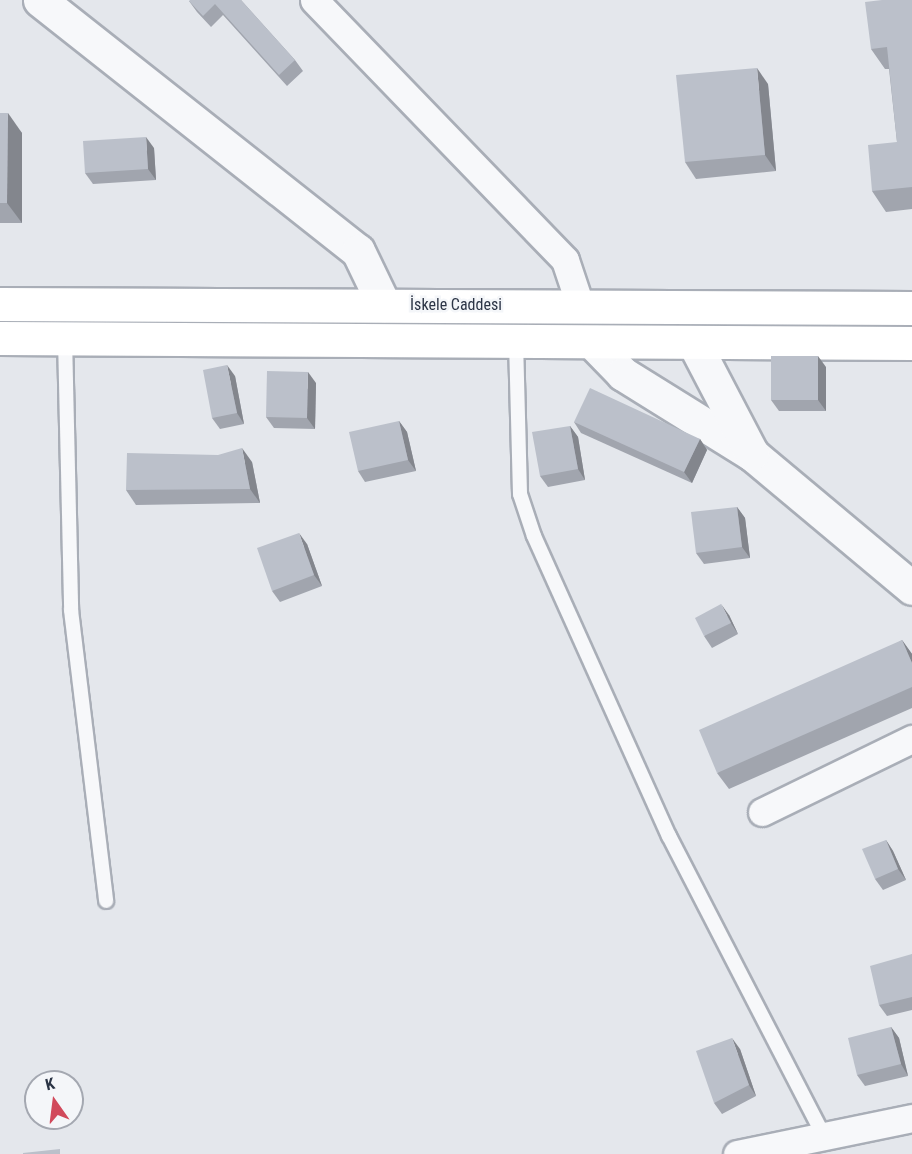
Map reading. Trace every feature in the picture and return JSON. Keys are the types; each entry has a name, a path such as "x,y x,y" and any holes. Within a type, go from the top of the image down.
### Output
{"main road":[{"name":"İskele Caddesi","path":"0,304 912,308"},
{"path":"0,338 912,343"}],"street":[{"path":"40,0 358,251 384,305"},
{"path":"314,0 565,260 580,305"},
{"path":"593,343 623,374 753,455 912,588"},
{"path":"694,343 753,455"},
{"path":"762,812 912,739"},
{"path":"737,1154 912,1118"}],"lane":[{"path":"65,338 71,610 106,901"},
{"path":"516,341 520,494 534,536 669,836 824,1136"}],"building":[{"path":"190,0 241,0 295,60 279,75 215,4 203,16"},
{"path":"912,0 912,187 872,191 868,145 897,142 887,47 871,49 865,2"},
{"path":"757,68 765,155 685,162 676,75"},
{"path":"0,113 8,113 7,203 0,203"},
{"path":"146,137 148,169 85,173 83,141"},
{"path":"771,356 818,356 818,400 771,400"},
{"path":"227,365 237,413 212,418 203,370"},
{"path":"267,371 308,372 307,418 266,417"},
{"path":"590,388 700,439 684,472 574,422"},
{"path":"399,421 408,460 358,471 349,432"},
{"path":"570,426 578,469 540,476 532,432"},
{"path":"242,448 250,489 126,490 127,453 218,455"},
{"path":"737,507 742,547 696,553 691,512"},
{"path":"299,533 314,575 272,591 257,548"},
{"path":"721,604 731,623 704,636 695,618"},
{"path":"902,640 912,663 912,687 717,773 699,730"},
{"path":"886,840 898,869 875,879 862,849"},
{"path":"912,954 912,997 879,1005 870,966"},
{"path":"891,1027 901,1064 857,1075 848,1038"},
{"path":"732,1038 749,1085 714,1103 696,1051"},
{"path":"60,1149 60,1154 23,1154 23,1153"}]}
